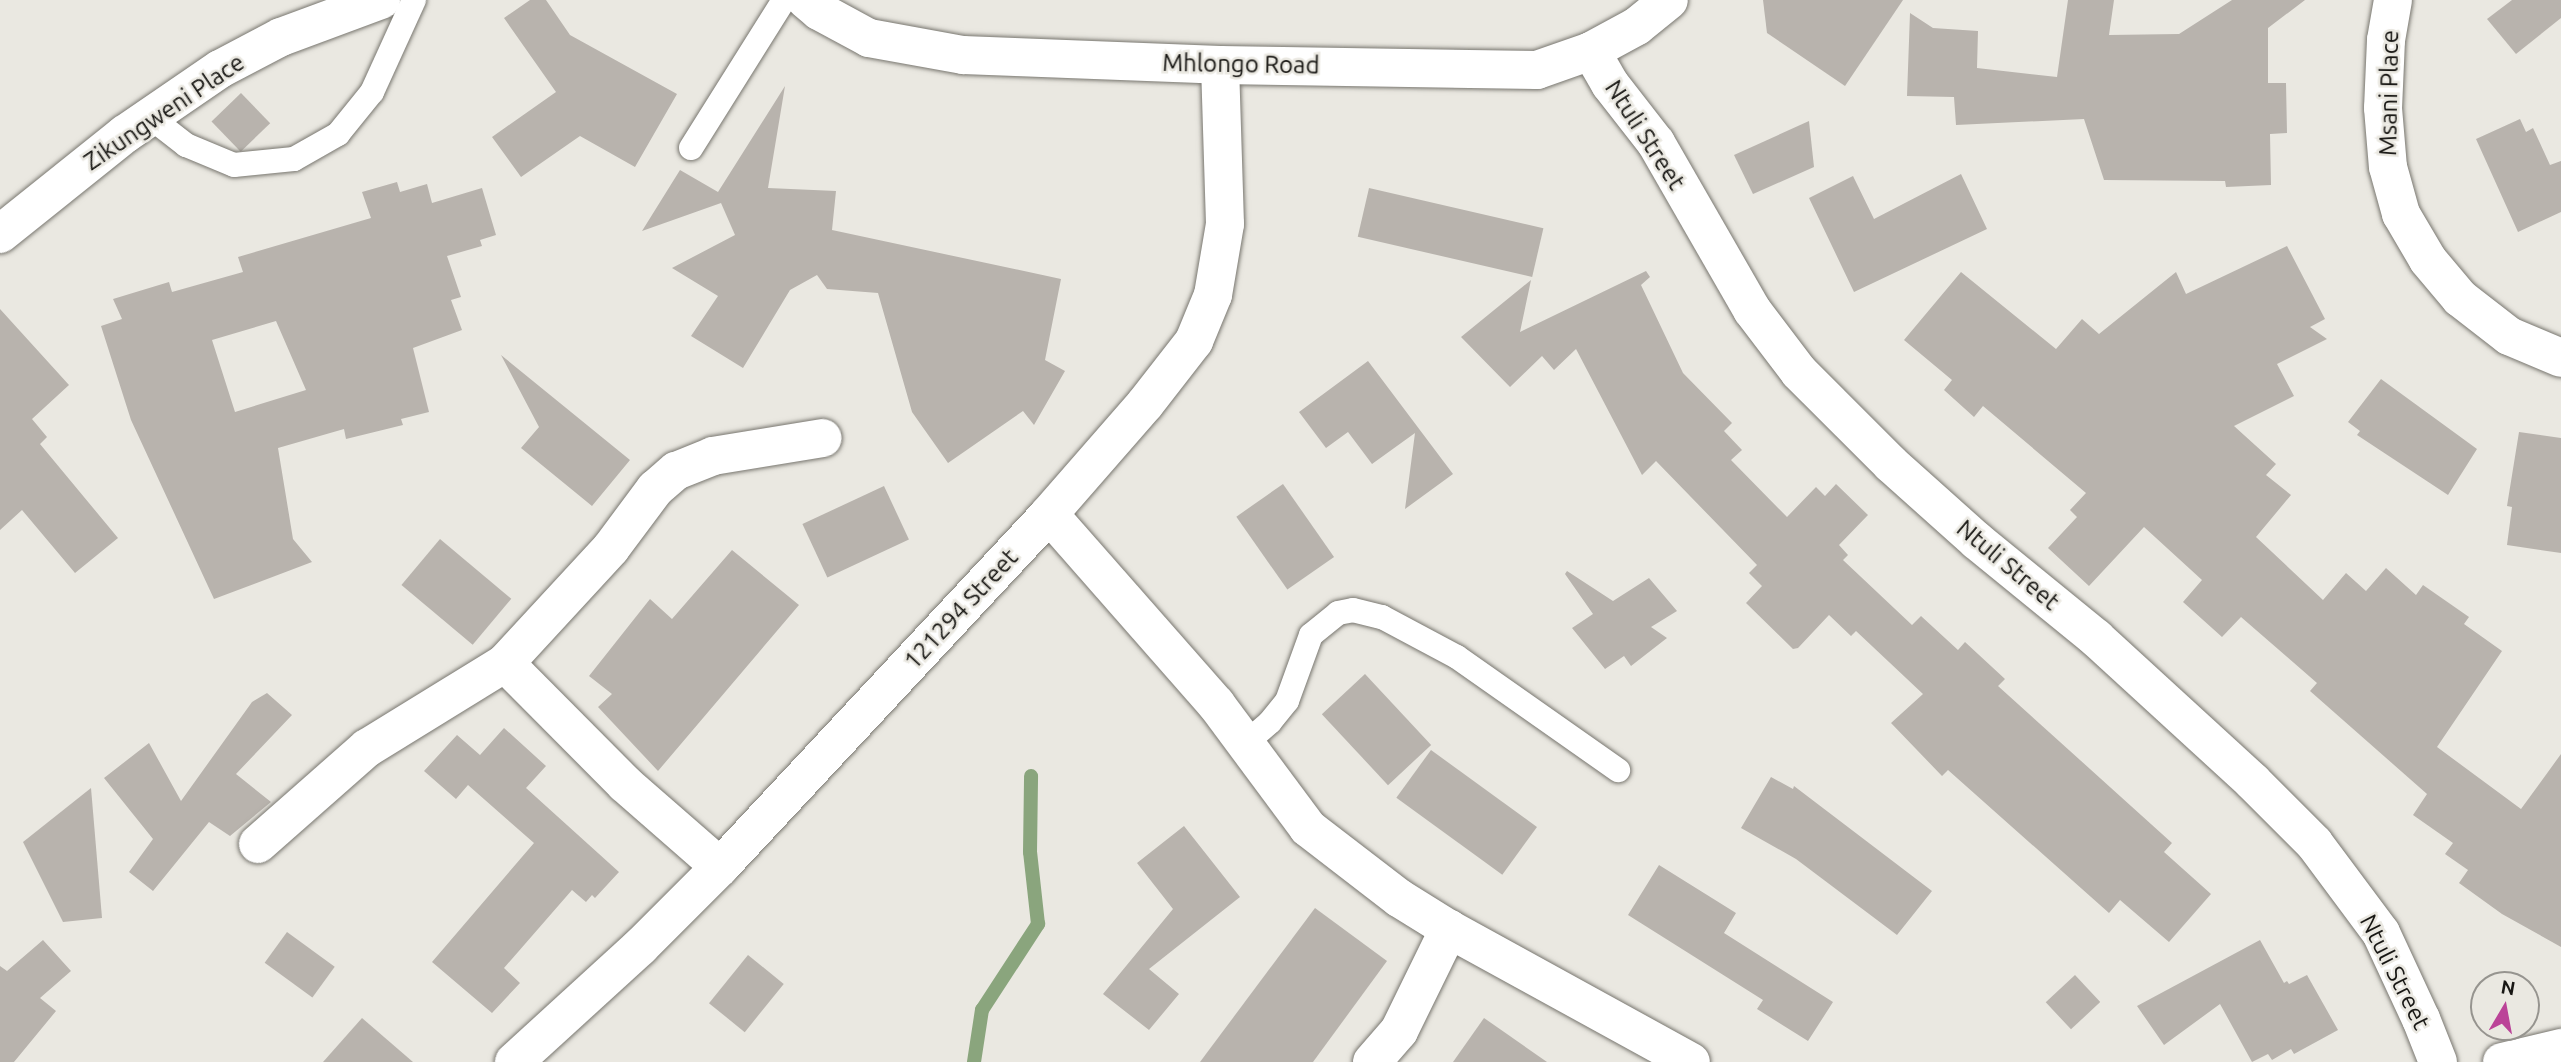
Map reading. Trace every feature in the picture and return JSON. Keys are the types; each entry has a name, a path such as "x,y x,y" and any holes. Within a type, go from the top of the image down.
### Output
{"street":[{"name":"Zikungweni Place","path":"0,234 150,117 220,69 281,37 381,0"},
{"name":"Mhlongo Road","path":"806,0 819,11 869,38 964,55 1220,65 1537,70 1591,51 1637,26 1669,0"},
{"name":"Msani Place","path":"2393,0 2386,40 2383,108 2388,167 2400,214 2428,260 2460,298 2509,336 2561,358"},
{"name":"Ntuli Street","path":"1591,51 1610,84 1656,143 1752,310 1799,372 1891,464 1977,541 2096,638 2252,781 2314,843 2381,933 2438,1062"},
{"name":"121294 Street","path":"514,1062 640,947 720,867 1049,514 1145,404 1194,341 1213,295 1225,224 1220,65"},
{"path":"258,844 367,748 505,663 611,548 655,489 676,471 713,456 823,438"},
{"path":"1049,514 1216,704 1308,828 1399,898 1449,929 1691,1062"},
{"path":"505,663 625,784 720,867"},
{"path":"1373,1062 1399,1031 1449,929"},
{"path":"2502,1062 2561,1048"}],"lane":[{"path":"150,117 186,145 234,166 294,159 338,134 372,92 395,47 414,0"},
{"path":"691,148 784,0"},
{"path":"1246,743 1270,722 1287,701 1311,635 1338,613 1353,610 1382,617 1457,657 1618,770"}],"building":[{"path":"530,0 546,0 570,35 677,94 635,167 580,136 521,177 492,137 556,92 504,18"},
{"path":"1763,0 1903,0 1845,86 1767,33"},
{"path":"2068,0 2114,0 2109,35 2179,34 2232,0 2305,0 2268,28 2268,83 2286,83 2287,133 2270,134 2271,185 2226,187 2225,181 2104,180 2084,119 1956,125 1954,97 1907,96 1910,13 1933,28 1978,31 1977,68 2057,77"},
{"path":"2512,0 2561,0 2561,18 2516,54 2487,19"},
{"path":"785,86 768,188 836,191 832,230 1061,279 1045,360 1065,371 1034,425 1023,411 948,463 912,412 878,293 827,289 817,275 790,290 743,368 691,336 718,296 672,268 735,235 721,203 642,231 680,170 718,192"},
{"path":"241,93 270,123 241,152 212,121"},
{"path":"2520,119 2526,132 2533,128 2550,165 2561,161 2561,212 2518,232 2476,139"},
{"path":"1809,121 1814,167 1753,194 1734,155"},
{"path":"1961,174 1987,229 1854,292 1809,198 1853,176 1874,219"},
{"path":"397,182 400,192 427,184 432,203 482,188 496,235 480,240 482,246 447,256 461,297 451,300 462,330 413,348 429,412 401,419 403,425 346,439 344,429 278,448 293,539 312,562 214,599 131,420 101,326 122,319 113,299 169,282 172,292 243,272 238,257 371,218 362,192","holes":["276,321 306,390 235,412 212,340"]},
{"path":"1369,188 1543,228 1532,277 1358,237"},
{"path":"2287,246 2325,319 2310,327 2327,339 2277,364 2294,396 2234,426 2276,464 2266,475 2291,495 2256,537 2323,600 2346,573 2366,591 2386,568 2416,595 2423,585 2469,617 2464,624 2502,651 2437,747 2521,809 2561,754 2561,947 2502,914 2459,883 2468,870 2445,854 2453,843 2413,815 2427,794 2310,691 2317,683 2241,617 2222,637 2183,602 2202,580 2144,527 2089,586 2048,548 2077,517 2070,510 2086,493 1983,406 1974,417 1944,390 1952,380 1904,340 1961,272 2056,349 2082,319 2099,334 2176,272 2186,294"},
{"path":"1646,271 1650,277 1641,285 1683,373 1732,423 1724,431 1742,450 1731,460 1787,517 1816,487 1825,496 1836,484 1868,515 1839,545 1848,555 1843,560 1912,625 1921,616 1958,650 1965,642 2005,679 1998,686 2172,843 2164,852 2211,894 2169,942 2120,900 2109,913 1948,770 1942,776 1891,723 1923,694 1856,631 1851,636 1829,615 1798,648 1793,649 1746,603 1762,586 1749,573 1757,565 1656,461 1642,475 1576,349 1554,370 1542,356 1510,387 1461,337 1531,280 1520,332"},
{"path":"0,309 69,385 32,419 47,437 40,444 118,538 75,573 22,510 0,530"},
{"path":"501,355 630,460 592,506 521,448 539,427"},
{"path":"1368,361 1453,474 1405,509 1415,433 1372,464 1348,432 1326,448 1299,412"},
{"path":"2381,379 2477,449 2448,495 2357,435 2360,431 2348,422"},
{"path":"2519,432 2561,438 2561,553 2507,545 2512,507 2507,506"},
{"path":"1283,484 1334,557 1287,590 1236,517"},
{"path":"884,486 909,539 827,578 802,524"},
{"path":"440,539 511,599 473,645 401,585"},
{"path":"732,550 799,605 658,771 598,707 612,694 589,676 650,599 672,619"},
{"path":"1567,571 1613,601 1649,578 1677,611 1651,627 1667,638 1631,666 1624,656 1605,669 1572,628 1593,614 1565,574"},
{"path":"1365,674 1431,745 1388,785 1322,714"},
{"path":"267,693 292,715 236,774 271,802 230,836 209,822 153,891 129,872 153,839 104,778 149,743 181,801 252,702"},
{"path":"504,728 546,766 526,788 619,872 595,898 592,895 586,902 572,890 504,968 520,983 492,1013 432,962 534,843 468,785 456,799 424,771 457,735 480,755"},
{"path":"1431,750 1537,827 1502,875 1396,798"},
{"path":"1771,777 1793,789 1794,786 1932,891 1897,935 1796,859 1741,828"},
{"path":"91,788 102,918 63,922 23,842"},
{"path":"1184,826 1240,897 1149,969 1179,994 1149,1030 1103,994 1173,909 1137,863"},
{"path":"1659,865 1736,913 1724,933 1833,1002 1808,1041 1757,1009 1763,1000 1628,915"},
{"path":"1315,908 1387,961 1313,1062 1200,1062"},
{"path":"287,932 335,967 312,997 265,963"},
{"path":"43,940 71,971 40,998 56,1011 14,1062 0,1062 0,966 7,971"},
{"path":"2260,940 2284,983 2287,981 2289,984 2307,975 2338,1030 2294,1054 2291,1049 2272,1060 2268,1054 2252,1062 2220,1004 2164,1045 2137,1006"},
{"path":"748,955 784,984 745,1032 709,1003"},
{"path":"2075,975 2100,1002 2071,1029 2046,1002"},
{"path":"362,1018 413,1062 323,1062"},
{"path":"1484,1018 1547,1062 1453,1062"}],"waterway":[{"path":"974,1062 982,1010 1038,924 1030,852 1031,776"}]}
